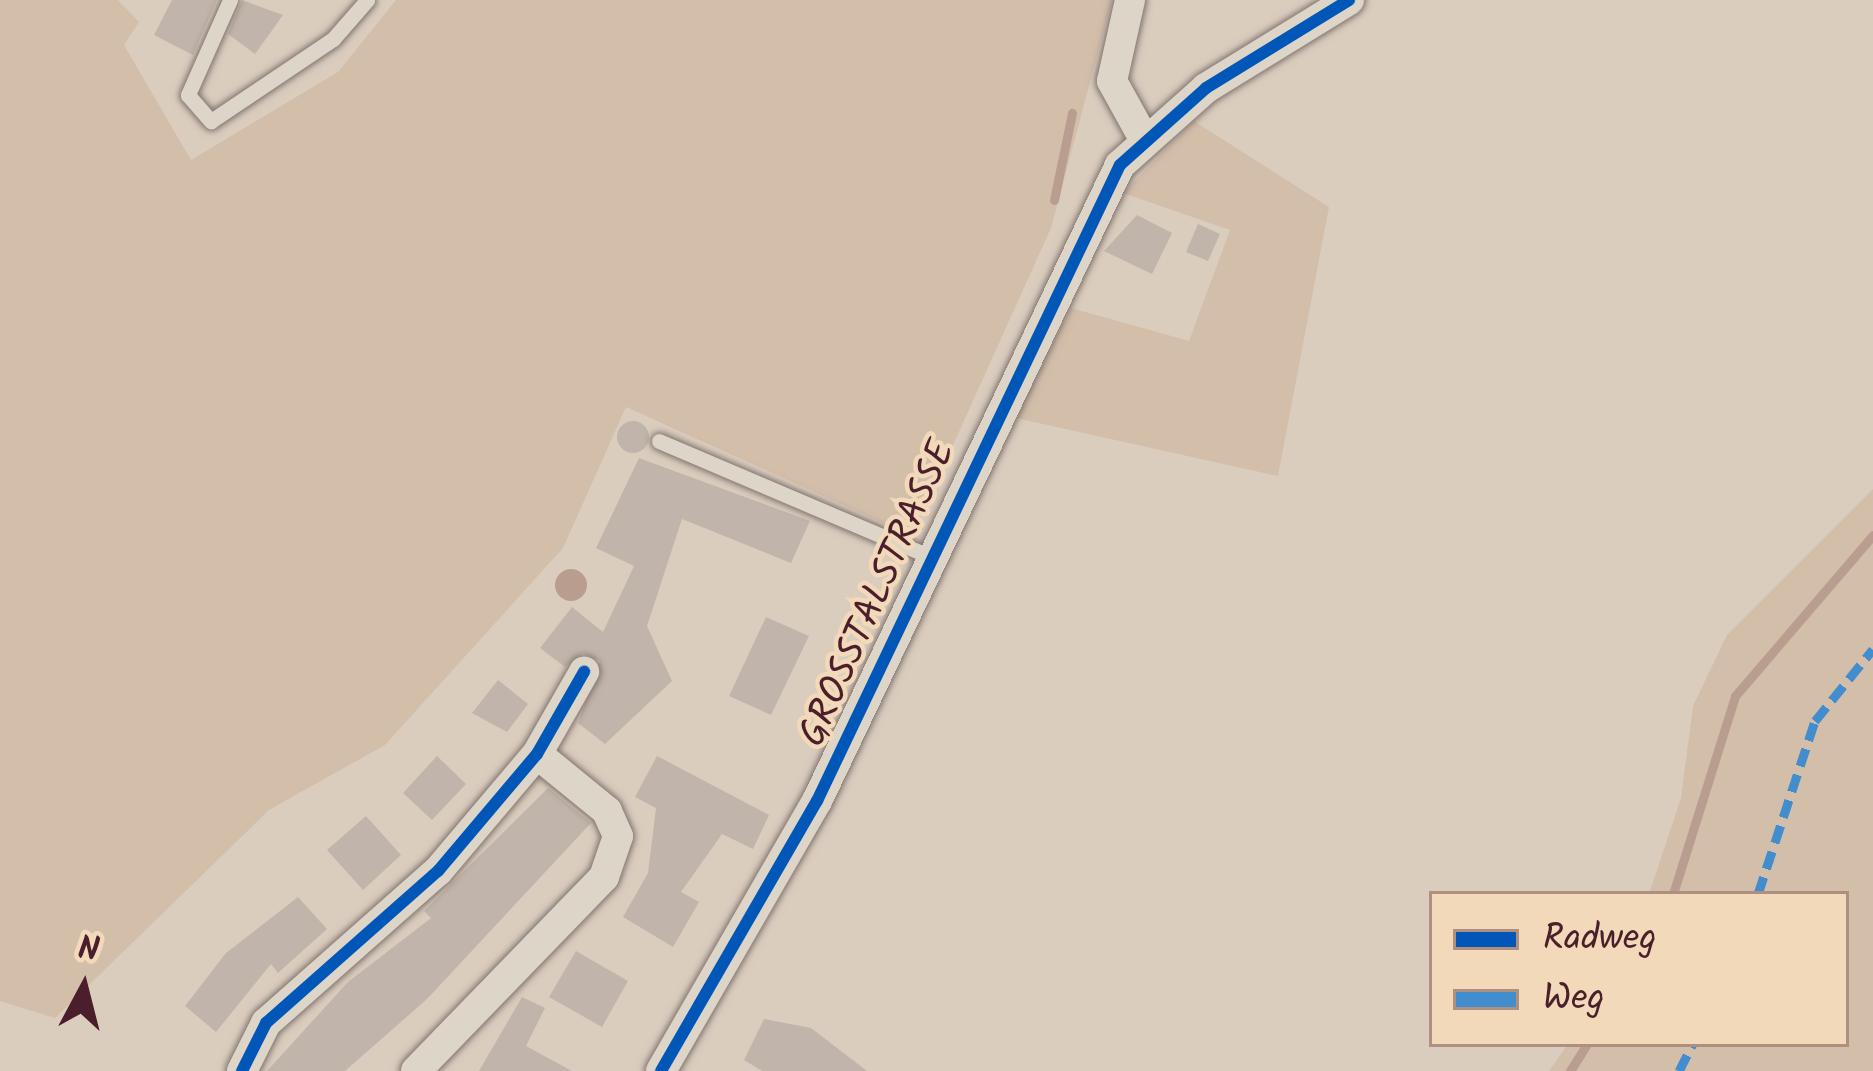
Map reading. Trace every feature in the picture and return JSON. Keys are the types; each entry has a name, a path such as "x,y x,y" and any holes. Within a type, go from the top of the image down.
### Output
{"street":[{"path":"1130,0 1112,80 1144,139 1349,0"},
{"name":"GROSSTALSTRASSE","path":"661,1071 817,801 926,555 1089,219 1144,139"},
{"path":"242,1071 266,1023 438,871 537,754 584,673"},
{"path":"416,1071 604,877 618,836 607,811 537,754"}],"lane":[{"path":"230,0 188,95 211,121 333,38 367,0"},
{"path":"659,441 926,555"}],"shaded area":[{"path":"0,0 118,0 139,22 124,45 191,160 338,72 396,0 1112,0 1051,228 912,536 626,407 563,548 385,745 269,810 55,1018 0,1001"},
{"path":"1194,121 1329,207 1278,476 1016,418 1071,308 1189,341 1230,230 1123,193"},
{"path":"1873,489 1873,1071 1549,1071 1566,1047 1849,1047 1849,891 1650,891 1681,798 1693,706 1727,635"},
{"path":"571,569 582,574 587,585 582,596 571,601 560,596 555,585 560,574"}],"building":[{"path":"172,0 217,0 193,55 154,35"},
{"path":"242,0 283,15 255,54 228,34"},
{"path":"1137,215 1172,233 1152,274 1104,251"},
{"path":"1198,224 1220,234 1208,261 1186,252"},
{"path":"633,421 644,426 649,437 644,448 633,453 622,448 617,437 622,426"},
{"path":"639,458 810,521 791,563 682,519 647,626 672,681 605,744 578,723 600,661 583,653 565,667 540,648 572,607 603,632 634,566 596,548"},
{"path":"766,617 809,636 771,715 729,696"},
{"path":"498,680 528,704 507,732 472,713"},
{"path":"437,756 466,784 432,820 403,793"},
{"path":"657,756 769,815 753,849 722,834 681,892 699,902 673,947 623,917 648,873 656,808 635,797"},
{"path":"548,788 591,823 427,999 345,1071 267,1071 348,982 431,918 424,911"},
{"path":"366,816 401,855 363,890 327,850"},
{"path":"298,897 327,929 278,973 271,964 216,1032 185,1006 226,953"},
{"path":"576,951 628,981 602,1027 549,997"},
{"path":"522,997 545,1008 526,1046 572,1071 479,1071"},
{"path":"764,1019 811,1028 867,1071 762,1071 744,1060"}],"waterway":[{"path":"1054,200 1072,113"},
{"path":"1674,891 1735,696 1873,535"},
{"path":"1570,1071 1585,1047"}],"marked path":[{"path":"1759,891 1815,721 1873,649"},
{"path":"1679,1071 1691,1047"}],"cycle path":[{"path":"661,1071 817,801 1120,165 1206,88 1349,0"},
{"path":"242,1071 266,1023 438,871 537,754 584,672"}]}
